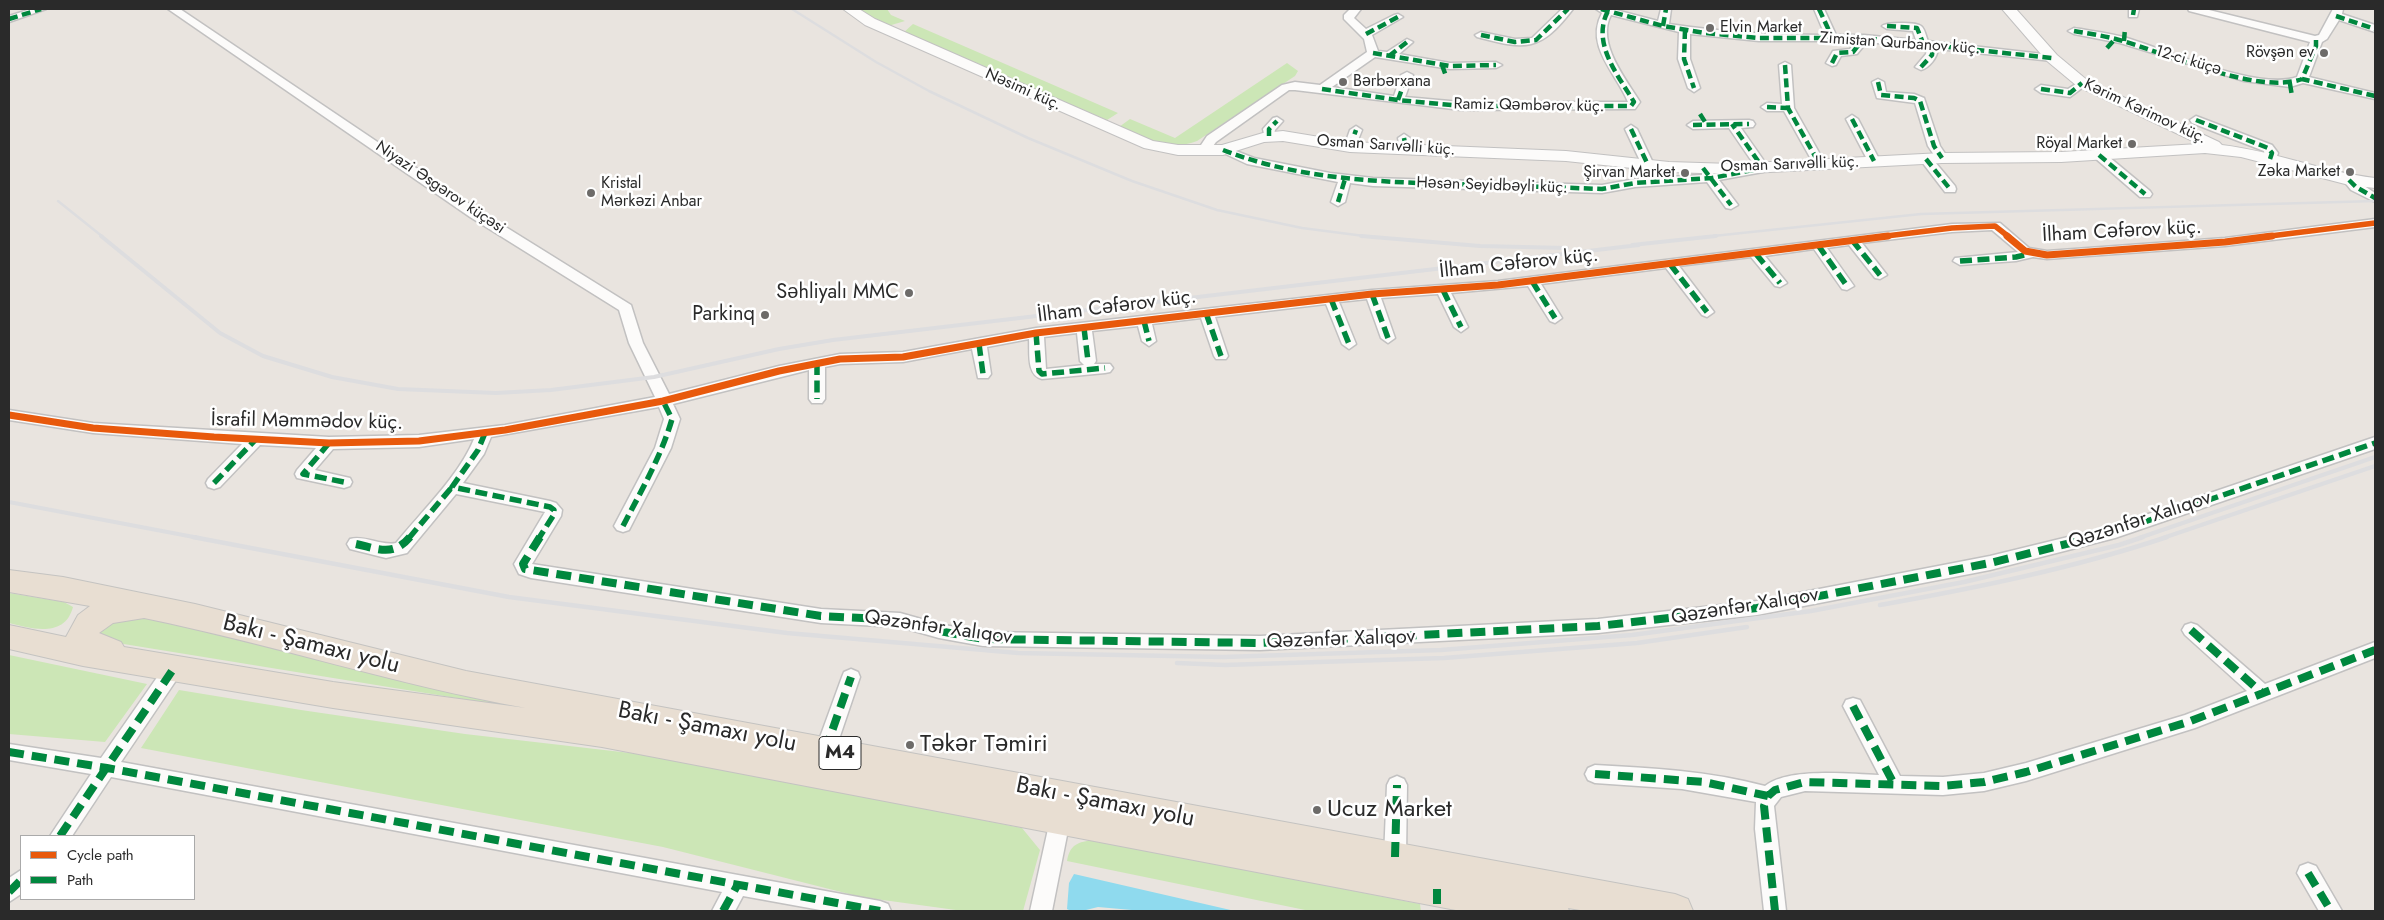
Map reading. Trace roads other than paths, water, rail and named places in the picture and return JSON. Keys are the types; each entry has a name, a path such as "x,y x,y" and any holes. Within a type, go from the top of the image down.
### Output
{"highway":[{"name":"Bakı - Şamaxı yolu","path":"9,581 64,589 195,616 466,684 1675,911"},
{"path":"9,581 73,598 80,601 84,610 75,623 54,635 44,636 9,632"},
{"path":"163,666 94,646 81,638 83,632 98,616 108,610 120,608 195,616"},
{"name":"Bakı - Şamaxı yolu","path":"9,637 333,695 602,733 1060,820 1437,900 1552,911"}],"street":[{"path":"9,20 41,9"},
{"name":"Niyazi Əsgərov küçəsi","path":"172,9 475,214 621,304 628,312 636,343 654,377 663,401"},
{"name":"Nəsimi küç.","path":"850,9 870,22 1149,145 1166,149 1203,150"},
{"path":"1356,9 1349,15 1349,19 1366,34 1373,47 1373,53"},
{"path":"1481,35 1513,42 1536,40 1568,9"},
{"path":"1663,26 1666,9"},
{"path":"1820,9 1832,38"},
{"name":"Kərim Kərimov küç.","path":"2009,9 2052,58 2082,83 2220,149"},
{"path":"2193,9 2316,40 2323,38 2337,12 2375,29"},
{"name":"Zimistan Qurbanov küç.","path":"1604,10 1685,30 1759,38 1864,38 2052,58"},
{"name":"Ramiz Qəmbərov küç.","path":"1322,90 1398,100 1490,107 1631,106 1634,102 1602,43 1604,10"},
{"path":"1366,34 1398,17"},
{"path":"1887,26 1917,28 1928,44 1932,55 1921,67"},
{"path":"2115,42 2125,28"},
{"path":"1685,30 1684,59 1694,88"},
{"name":"12-ci küçə","path":"2074,32 2291,90 2302,79"},
{"path":"1832,63 1837,54 1853,52 1864,38"},
{"path":"2316,40 2316,46 2302,79 2375,96"},
{"path":"1389,56 1407,42"},
{"path":"1203,150 1211,139 1286,87 1295,86 1322,90 1373,53 1444,70 1496,65"},
{"path":"1785,66 1788,108 1820,165"},
{"path":"1398,100 1407,75"},
{"path":"1878,82 1881,95 1914,98 1920,101 1934,146 1942,158"},
{"path":"2041,89 2070,93 2082,83"},
{"path":"1767,107 1788,108"},
{"path":"1700,114 1707,125"},
{"path":"1852,119 1874,161"},
{"path":"2196,120 2268,148 2272,153 2270,159"},
{"path":"1269,136 1269,129 1276,121"},
{"path":"1732,124 1763,168"},
{"path":"1693,126 1750,124"},
{"path":"1350,147 1356,130"},
{"path":"1631,130 1648,165"},
{"name":"Osman Sarıvəlli küç.","path":"1203,150 1223,150 1269,136 1289,137 1350,147 1405,144 1566,156 1707,173 1874,161 2099,155 2180,149 2220,149 2270,159 2349,180 2375,183"},
{"name":"Həsən Seyidbəyli küç.","path":"1223,150 1232,155 1251,160 1345,179 1373,182 1590,190 1707,173"},
{"path":"2099,155 2145,194"},
{"path":"1926,159 1950,190"},
{"path":"1707,173 1731,205"},
{"path":"1338,202 1345,179"},
{"path":"2349,180 2360,190 2375,198"},
{"name":"İlham Cəfərov küç.","path":"663,401 817,363 866,358 902,357 1036,333 1372,294 1442,290 1532,281 1756,254 1852,240 1988,226 2001,230 2030,254 2047,255 2225,242 2375,223"},
{"path":"1852,240 1880,275"},
{"path":"1818,245 1847,286"},
{"path":"1756,254 1780,283"},
{"path":"1960,260 2016,257 2030,254"},
{"path":"1670,264 1707,312"},
{"path":"1532,281 1555,318"},
{"path":"1442,290 1461,327"},
{"path":"1372,294 1388,338"},
{"path":"1331,299 1349,344"},
{"path":"1206,313 1221,356"},
{"path":"1144,321 1149,341"},
{"path":"1084,328 1088,361"},
{"path":"1036,333 1039,371 1042,374 1105,368"},
{"path":"978,344 983,374"},
{"path":"817,363 817,399"},
{"path":"623,526 663,448 669,432 672,419 663,401"},
{"name":"İsrafil Məmmədov küç.","path":"9,415 93,428 330,444 419,441 485,433 663,401"},
{"path":"356,544 386,551 400,548 452,487 478,450 485,433"},
{"path":"214,482 256,439"},
{"name":"Qəzənfər Xalıqov","path":"452,487 550,507 554,510 553,516 523,564 525,569 531,571 821,616 900,620 939,631 984,639 1154,643 1260,643 1598,626 1757,608 1990,563 2075,543 2115,532 2375,443"},
{"path":"330,444 303,474 344,482"},
{"path":"2191,630 2261,692"},
{"path":"1775,911 1764,829 1764,806 1768,796 1775,790 1805,782 1951,785 1984,782 2026,772 2188,722 2261,692 2375,650"},
{"path":"61,835 107,768 163,666"},
{"path":"825,750 851,677"},
{"path":"1853,706 1894,784"},
{"path":"9,752 107,768 626,866 738,884 880,911"},
{"path":"1596,774 1660,777 1720,784 1768,796"},
{"path":"1395,857 1397,785"},
{"path":"1041,911 1060,820"},
{"path":"2308,873 2331,911"},
{"path":"9,892 20,881"},
{"path":"723,911 738,884"}],"water":[{"path":"1074,874 1235,911 1143,911 1098,907 1082,911 1071,911 1067,909 1069,883"}],"railway":[{"path":"792,9 876,62 929,91 1028,138 1132,181 1217,210 1302,228 1370,237"},
{"path":"58,201 103,237"},
{"path":"1704,237 1921,214 2375,201"},
{"path":"101,236 220,333 263,356 332,377 398,389 496,393 551,390 654,377 779,349 833,340 1639,245"},
{"path":"1361,236 1370,237"},
{"path":"1632,245 1716,236"},
{"path":"1370,237 1480,246 1567,248"},
{"path":"2139,538 2375,457"},
{"path":"2163,538 2375,466"},
{"path":"9,502 199,538"},
{"path":"193,537 509,597 787,633 1018,653 1223,657 1441,650 1632,635 1811,611 1964,582 2119,545 2143,537"},
{"path":"1880,605 1952,592 2061,568 2167,537"},
{"path":"1177,663 1225,665 1444,658 1637,643 1747,627"}],"place":[{"name":"Elvin Market","path":"1710,28"},
{"name":"Rövşən ev","path":"2324,53"},
{"name":"Bərbərxana","path":"1343,82"},
{"name":"Röyal Market","path":"2132,144"},
{"name":"Zəka Market","path":"2350,172"},
{"name":"Şirvan Market","path":"1685,173"},
{"name":"Kristal Mərkəzi Anbar","path":"591,193"},
{"name":"Səhliyalı MMC","path":"909,293"},
{"name":"Parkinq","path":"765,315"},
{"name":"Təkər Təmiri","path":"910,745"},
{"name":"Ucuz Market","path":"1317,810"}]}
